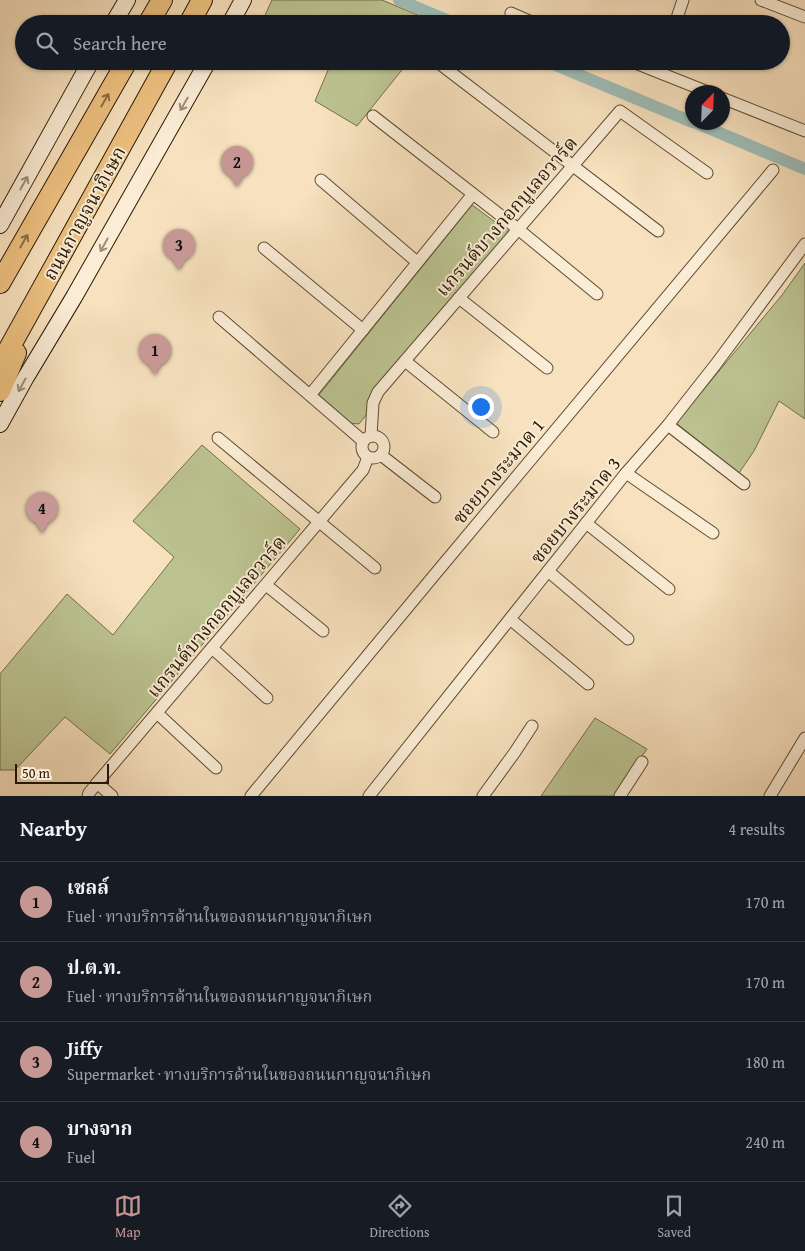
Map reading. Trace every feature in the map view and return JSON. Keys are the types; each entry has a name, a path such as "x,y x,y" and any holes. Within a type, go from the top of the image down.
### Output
{"highway":[{"path":"153,15 162,0"},
{"path":"193,15 201,1"},
{"name":"ถนนกาญจนาภิเษก","path":"0,283 122,70"},
{"name":"ถนนกาญจนาภิเษก","path":"0,365 163,70"},
{"path":"0,391 42,289"}],"main road":[{"path":"118,15 127,0"},
{"path":"235,15 243,0"},
{"path":"0,225 86,70"},
{"path":"0,424 203,70"}],"street":[{"path":"678,15 684,0"},
{"path":"761,0 805,17"},
{"path":"511,13 516,15"},
{"path":"448,70 658,230"},
{"path":"664,70 694,85"},
{"path":"730,101 805,131"},
{"name":"แกรนด์บางกอกบูเลอวาร์ด","path":"367,438 373,404 378,392 620,111 707,173"},
{"path":"373,116 518,229 597,294"},
{"name":"ซอยบางระมาด 1","path":"251,796 773,170"},
{"path":"321,180 417,262"},
{"path":"310,395 473,194"},
{"name":"ซอยบางระมาด 3","path":"369,796 626,472 668,424 716,364 805,244"},
{"path":"264,248 363,330"},
{"path":"459,298 547,368"},
{"path":"218,317 310,395 367,438 378,437 384,442 384,450 381,455 376,458 368,457 363,452 362,445 367,438"},
{"path":"405,360 493,432"},
{"path":"668,424 744,484"},
{"path":"218,438 375,568"},
{"path":"381,455 435,497"},
{"name":"แกรนด์บางกอกบูเลอวาร์ด","path":"88,796 364,470 368,457"},
{"path":"626,472 713,533"},
{"path":"586,523 669,589"},
{"path":"548,571 628,638"},
{"path":"266,584 323,631"},
{"path":"510,619 588,684"},
{"path":"212,648 267,698"},
{"path":"157,713 216,768"},
{"path":"483,796 532,726"},
{"path":"770,796 805,738"},
{"path":"620,796 642,762"},
{"path":"97,784 112,796"}],"green space":[{"path":"272,0 382,0 418,15 265,15"},
{"path":"328,70 402,70 357,126 315,101"},
{"path":"472,205 509,232 359,424 349,423 318,396"},
{"path":"805,263 805,419 779,401 754,451 739,473 676,423 782,295"},
{"path":"202,445 300,529 110,754 65,717 15,770 0,770 0,674 67,594 113,635 174,557 133,521"},
{"path":"595,718 647,749 615,796 541,796"}],"waterway":[{"path":"399,0 435,15"},
{"path":"568,70 685,119"},
{"path":"713,130 805,169"}],"place":[{"name":"ป.ต.ท.","path":"237,187"},
{"name":"Jiffy","path":"179,270"},
{"name":"เชลล์","path":"155,375"},
{"name":"บางจาก","path":"42,533"}]}
